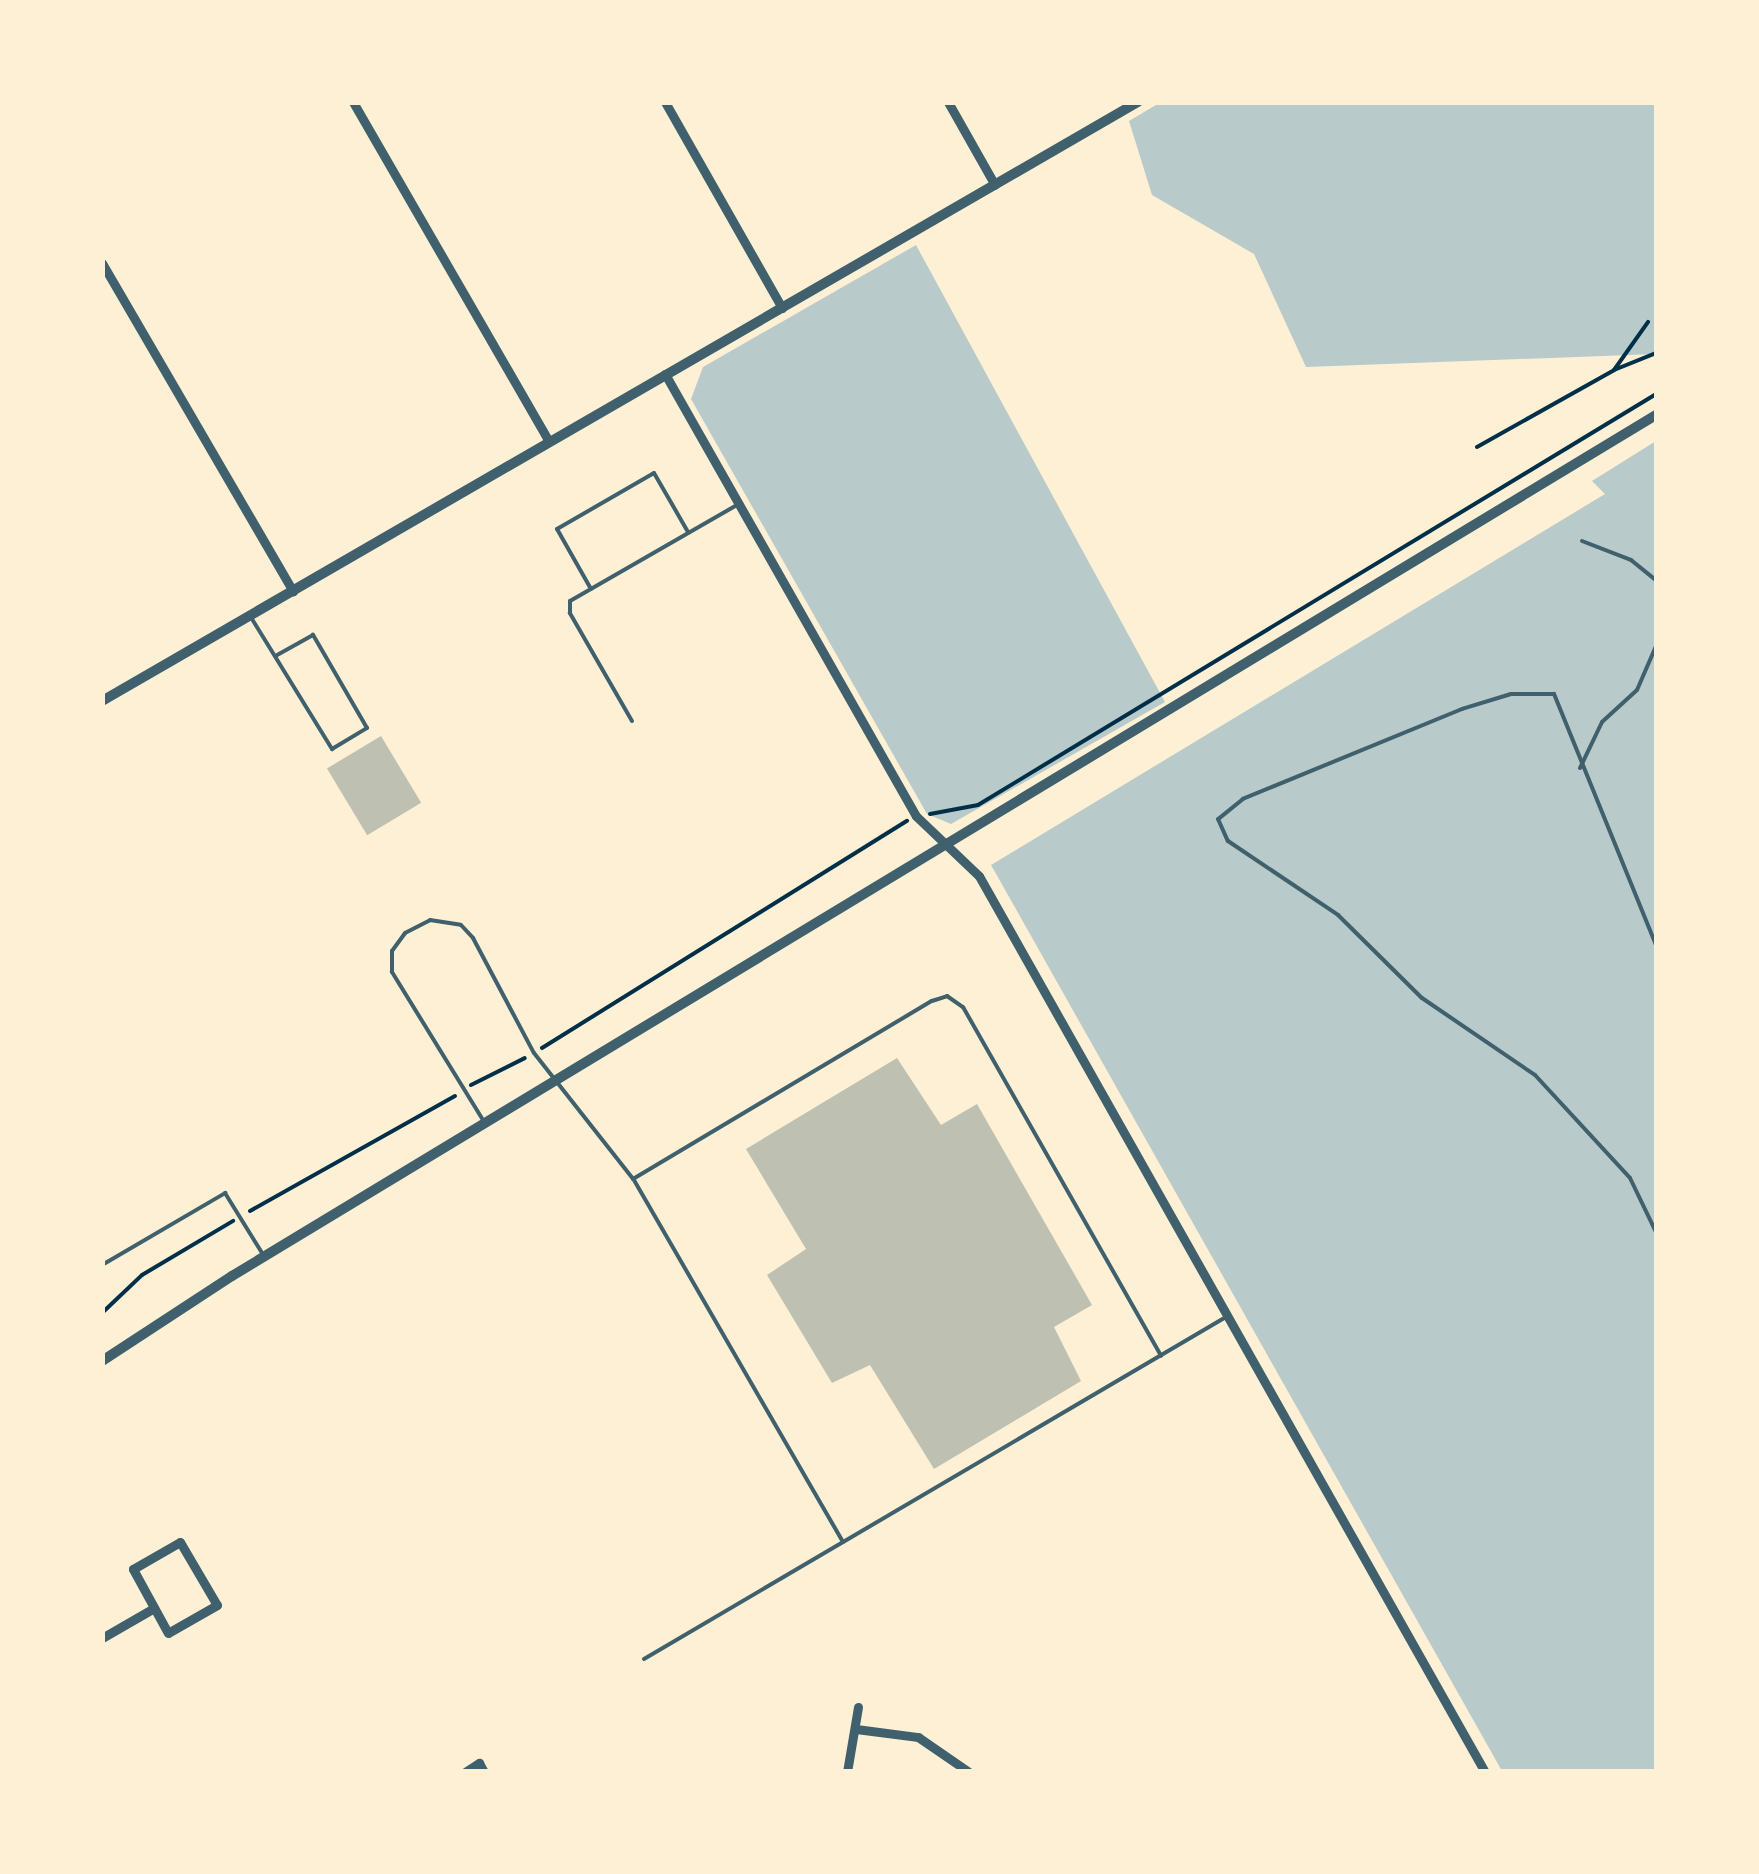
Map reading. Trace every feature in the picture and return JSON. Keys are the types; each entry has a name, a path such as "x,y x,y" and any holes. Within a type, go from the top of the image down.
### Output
{"street":[{"path":"352,102 549,442"},
{"path":"665,102 782,308"},
{"path":"948,102 995,186"},
{"path":"102,701 1138,102"},
{"path":"102,263 293,591"},
{"path":"665,374 916,816 979,876 1485,1772"},
{"path":"102,1361 264,1257 1656,415"},
{"path":"180,1542 217,1605 168,1633 154,1608 133,1569 180,1542"},
{"path":"102,1638 154,1608"},
{"path":"847,1772 858,1708"},
{"path":"856,1729 918,1737 969,1772"},
{"path":"465,1772 479,1763 484,1772"}],"lane":[{"path":"591,589 557,529 654,473 688,532"},
{"path":"632,721 570,613 570,601 739,504"},
{"path":"1582,541 1631,560 1656,580"},
{"path":"250,615 278,655 332,749 367,728 313,635 278,655"},
{"path":"1580,768 1602,722 1637,690 1656,646"},
{"path":"1656,944 1580,768 1554,694 1512,694 1326,762 1243,800 1218,819 1228,841 1338,915 1422,998 1535,1075 1630,1178 1656,1232"},
{"path":"486,1124 462,1091 392,972 392,951 406,933 430,920 461,926 487,960 534,1053 633,1179 843,1542"},
{"path":"633,1179 948,996 964,1007 1160,1356"},
{"path":"102,1266 226,1193 264,1257"},
{"path":"644,1659 1227,1316"}],"path":[{"path":"1614,370 1648,322"},
{"path":"1477,447 1614,370 1656,353"},
{"path":"102,1313 142,1275 534,1053 916,816 978,804 1656,394"}],"shaded area":[{"path":"1161,102 1656,103 1656,354 1306,367 1254,254 1152,195 1129,121"},
{"path":"916,245 1165,702 951,824 927,814 691,399 703,367"},
{"path":"1656,441 1656,1771 1502,1771 991,865 1605,494 1592,481"}],"building":[{"path":"381,736 421,803 367,835 327,768"},
{"path":"897,1058 941,1125 977,1104 1092,1305 1054,1327 1081,1381 934,1469 870,1365 832,1383 767,1275 806,1249 746,1149"}]}
